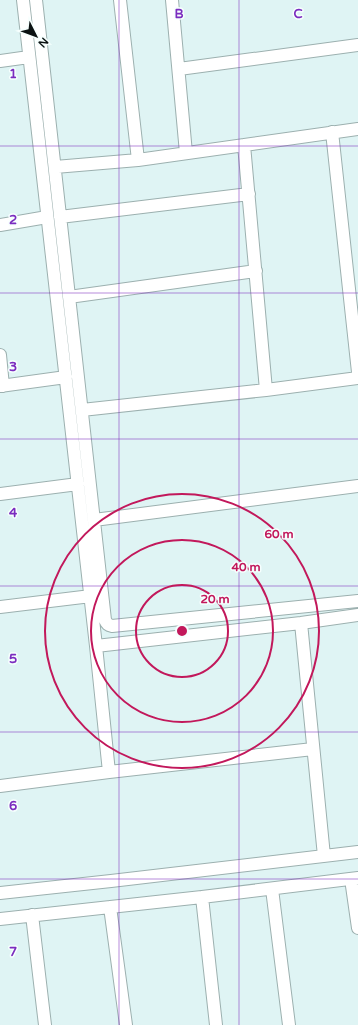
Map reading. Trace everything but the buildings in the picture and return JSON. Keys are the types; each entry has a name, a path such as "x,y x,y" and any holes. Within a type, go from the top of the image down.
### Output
{"street":[{"path":"23,0 91,596 109,772"},
{"path":"36,0 105,620 108,625 112,626 358,601"},
{"path":"120,0 138,160"},
{"path":"172,0 186,153"},
{"path":"178,69 358,45"},
{"path":"0,61 29,57"},
{"path":"55,167 138,160 358,129"},
{"path":"332,132 358,372"},
{"path":"244,145 266,390"},
{"path":"60,217 249,194"},
{"path":"0,225 47,217"},
{"path":"69,298 256,271"},
{"path":"0,356 1,386 66,377"},
{"path":"82,410 266,390 358,378"},
{"path":"0,494 78,484"},
{"path":"94,520 358,486"},
{"path":"0,607 91,596"},
{"path":"96,646 301,623 358,615"},
{"path":"301,623 324,856"},
{"path":"0,786 314,749"},
{"path":"0,893 358,852"},
{"path":"0,919 272,889 355,878 358,928"},
{"path":"272,889 289,1025"},
{"path":"202,897 216,1025"},
{"path":"110,907 126,1025"},
{"path":"32,915 44,1025"}]}
